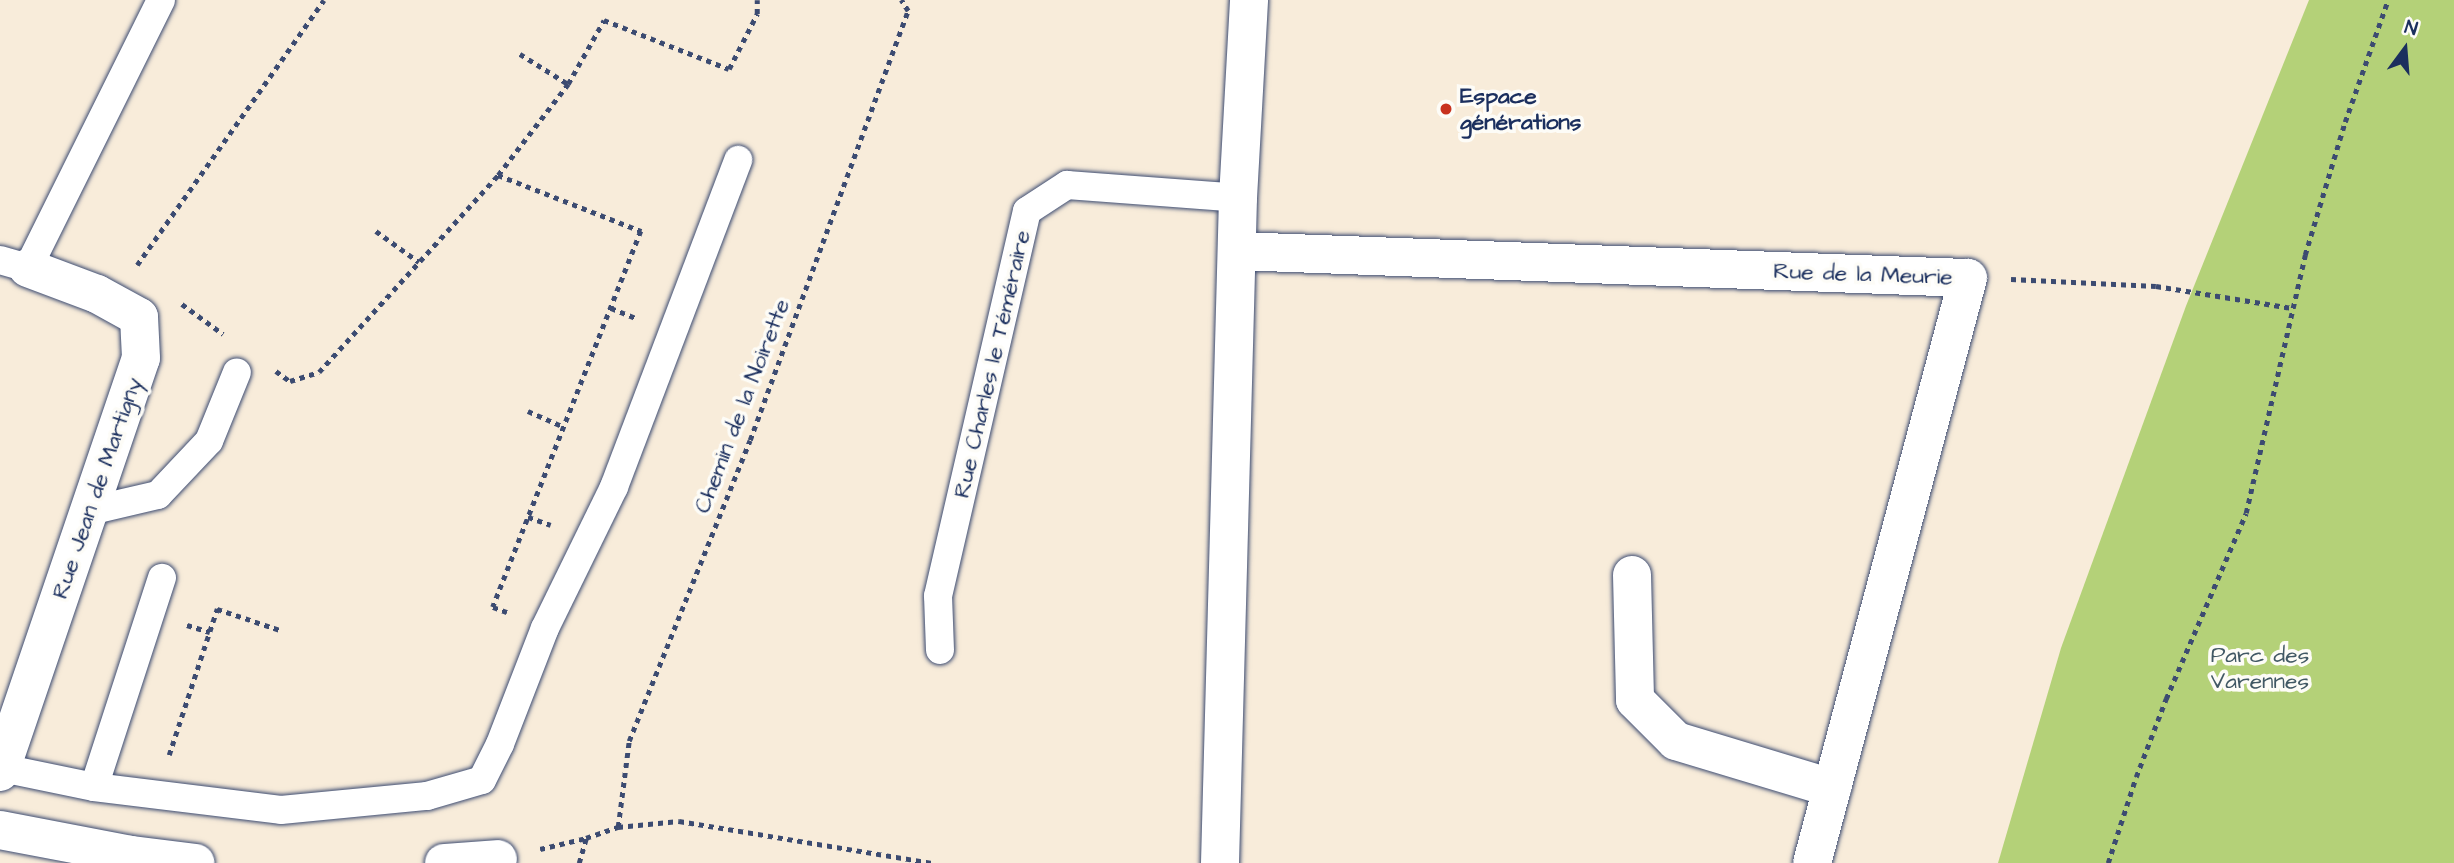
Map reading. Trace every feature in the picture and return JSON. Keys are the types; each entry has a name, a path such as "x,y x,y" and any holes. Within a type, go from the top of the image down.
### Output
{"street":[{"path":"1220,863 1238,198 1249,0"},
{"name":"Rue de la Meurie","path":"1237,251 1968,278 1812,863"},
{"name":"Rue Jean de Martigny","path":"1,770 141,358 139,317 97,294 14,264"},
{"path":"1632,575 1635,700 1676,741 1832,788"},
{"path":"0,830 131,855 196,863"},
{"path":"444,863 498,859"}],"lane":[{"path":"14,264 161,0"},
{"path":"1,770 94,787 281,810 426,796 482,780 500,744 545,628 614,487 738,160"},
{"name":"Rue Charles le Téméraire","path":"940,650 938,596 1027,211 1067,185 1238,198"},
{"path":"89,512 158,495 209,441 237,372"},
{"path":"94,787 163,578"}],"path":[{"path":"134,270 324,0"},
{"path":"269,366 290,381 319,372 498,175 568,84 604,20 729,69 757,14 757,0"},
{"name":"Chemin de la Noirette","path":"618,827 629,741 750,440 889,64 908,12 901,0"},
{"path":"2108,863 2136,777 2166,699 2246,513 2292,307 2345,122 2388,0"},
{"path":"520,54 568,84"},
{"path":"498,175 641,231 493,607 545,628"},
{"path":"376,232 419,262"},
{"path":"1968,278 2156,286 2292,307"},
{"path":"175,299 227,336"},
{"path":"528,411 564,427"},
{"path":"156,794 217,609 280,630"},
{"path":"579,863 586,838 618,827 678,821 934,863"}],"green space":[{"name":"Parc des Varennes","path":"2309,0 2454,0 2454,863 1998,863 2061,648 2186,306"}],"place":[{"name":"Espace générations","path":"1446,109"}]}
